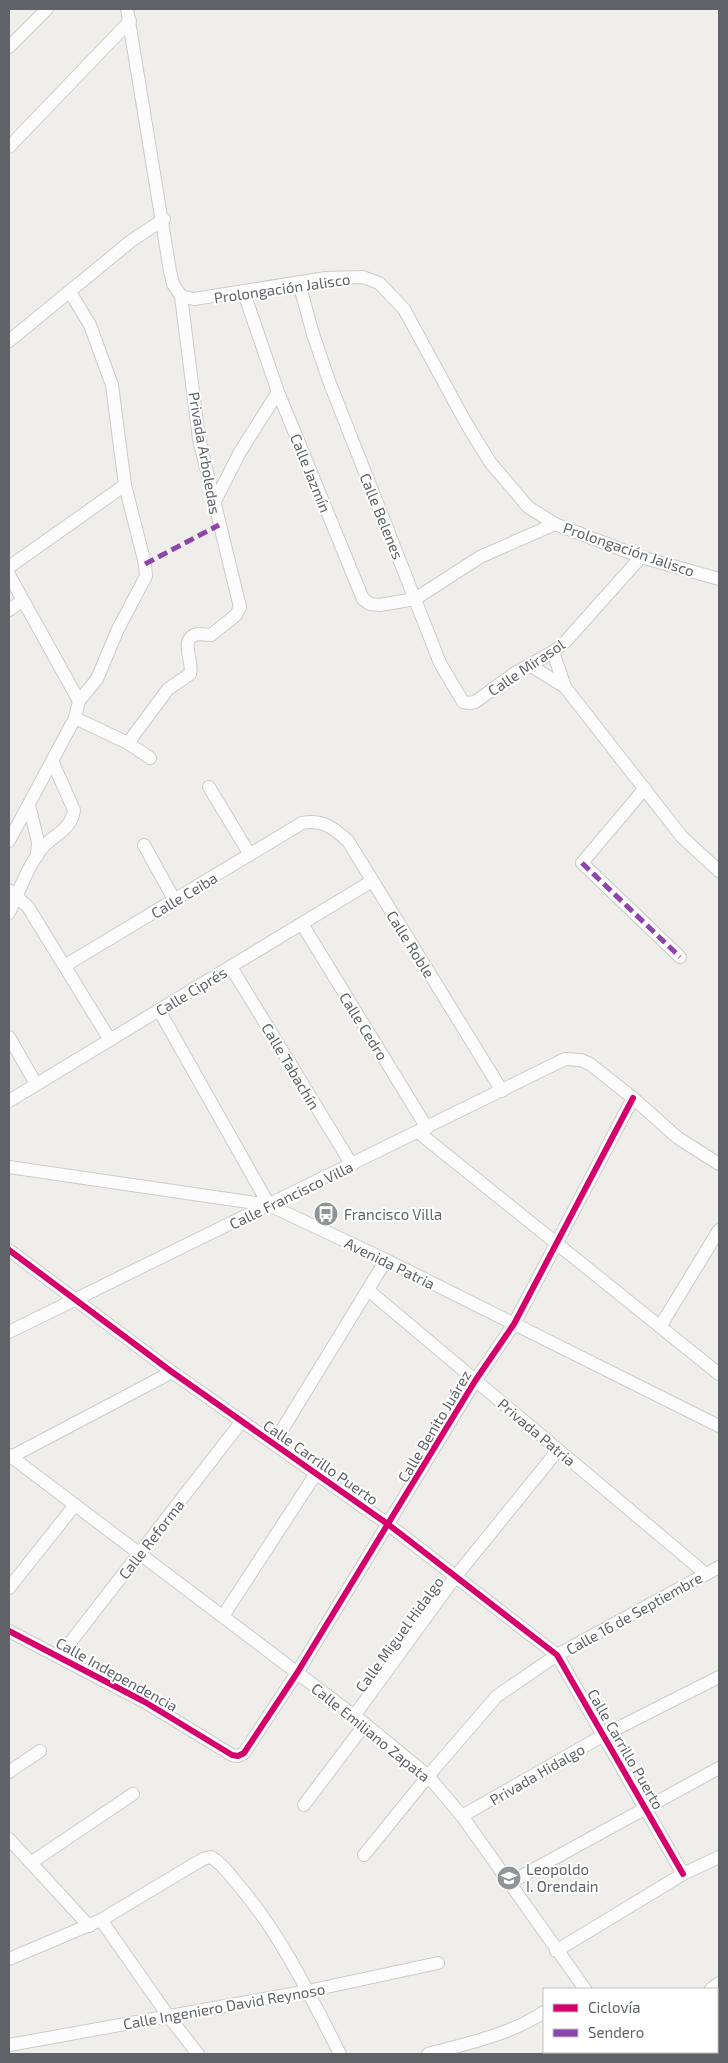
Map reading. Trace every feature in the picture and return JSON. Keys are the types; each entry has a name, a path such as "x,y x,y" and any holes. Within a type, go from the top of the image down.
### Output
{"street":[{"path":"9,47 47,9"},
{"path":"9,147 128,15"},
{"path":"128,15 164,219 170,271 173,284 181,296"},
{"path":"9,341 131,241 164,219"},
{"name":"Prolongación Jalisco","path":"181,296 194,299 244,293 326,278 363,277 379,283 393,295 404,309 490,462 528,507 555,524 642,557 719,579"},
{"name":"Calle Belenes","path":"299,283 328,381 440,663 466,703"},
{"path":"9,840 53,763 75,718 79,701 97,679 118,629 146,576 145,564 125,485 112,385 90,326 70,292"},
{"name":"Calle Jazmín","path":"244,293 278,392 363,599 370,604 380,605 416,599"},
{"name":"Privada Arboledas","path":"128,743 168,689 190,674 192,664 187,645 191,638 197,634 211,635 236,615 240,607 199,439 181,296"},
{"path":"214,505 240,452 278,392"},
{"path":"9,568 125,485"},
{"path":"416,599 480,557 555,524"},
{"name":"Calle Mirasol","path":"466,703 474,702 515,673 531,666 553,652 566,641 642,557"},
{"path":"9,575 79,701"},
{"path":"9,610 22,601"},
{"path":"553,652 564,687"},
{"path":"531,666 564,687 682,836 719,871"},
{"path":"75,718 128,743 150,758"},
{"path":"9,912 11,894 36,856 44,846 69,825 73,818 74,810 53,763"},
{"path":"209,787 250,855"},
{"path":"645,788 582,864 680,957"},
{"path":"29,805 38,842 36,856"},
{"name":"Calle Roble","path":"302,824 313,821 324,823 348,841 502,1091"},
{"name":"Calle Ceiba","path":"66,965 302,824"},
{"path":"144,845 175,901"},
{"name":"Calle Ciprés","path":"9,1101 372,881"},
{"path":"11,894 28,907 66,965 110,1040"},
{"name":"Calle Cedro","path":"302,924 423,1130"},
{"name":"Calle Tabachín","path":"231,967 352,1165"},
{"path":"159,1010 269,1205"},
{"path":"9,1037 36,1084"},
{"name":"Calle Francisco Villa","path":"9,1332 352,1165 558,1062 572,1058 590,1064 633,1098"},
{"path":"633,1098 678,1138 719,1164"},
{"name":"Calle Benito Juárez","path":"238,1756 244,1753 298,1673 475,1381 514,1324 558,1244 633,1098"},
{"path":"423,1130 558,1244 661,1325 719,1374"},
{"name":"Avenida Patria","path":"9,1167 269,1205 386,1260 719,1426"},
{"path":"661,1325 719,1230"},
{"name":"Calle Carrillo Puerto","path":"9,1250 172,1372 388,1525 557,1656 684,1874"},
{"path":"274,1443 386,1260"},
{"name":"Privada Patria","path":"368,1290 706,1574"},
{"path":"9,1457 172,1372"},
{"name":"Calle Reforma","path":"59,1657 242,1421"},
{"name":"Calle Miguel Hidalgo","path":"304,1805 456,1576 558,1450"},
{"name":"Calle Emiliano Zapata","path":"9,1457 141,1553 360,1720 428,1776 462,1816 582,1988"},
{"path":"223,1616 315,1475"},
{"path":"9,1588 75,1504"},
{"name":"Calle 16 de Septiembre","path":"364,1855 428,1776 497,1696 557,1656 719,1567"},
{"name":"Calle Independencia","path":"9,1631 145,1702 232,1755 238,1756"},
{"name":"Privada Hidalgo","path":"462,1816 604,1736 719,1677"},
{"path":"9,1772 40,1751"},
{"path":"509,1883 646,1806 719,1768"},
{"path":"32,1862 133,1794"},
{"path":"9,1840 95,1923 198,2054"},
{"path":"9,1959 95,1923 211,1857 219,1862 253,1901 308,1991 340,2054"},
{"path":"556,1951 684,1874 719,1857"},
{"name":"Calle Ingeniero David Reynoso","path":"9,2045 308,1991 438,1963"},
{"path":"428,2054 506,2033 526,2024 543,2013"}],"marked path":[{"path":"145,564 219,525"},
{"path":"582,863 680,957"}],"cycle path":[{"path":"9,1631 145,1702 232,1755 238,1756 244,1753 297,1673 475,1381 514,1324 633,1098"},
{"path":"9,1250 172,1372 389,1525 557,1655 683,1874"}],"place":[{"name":"Francisco Villa","path":"326,1214"},
{"name":"Leopoldo I. Orendain","path":"509,1878"}]}
